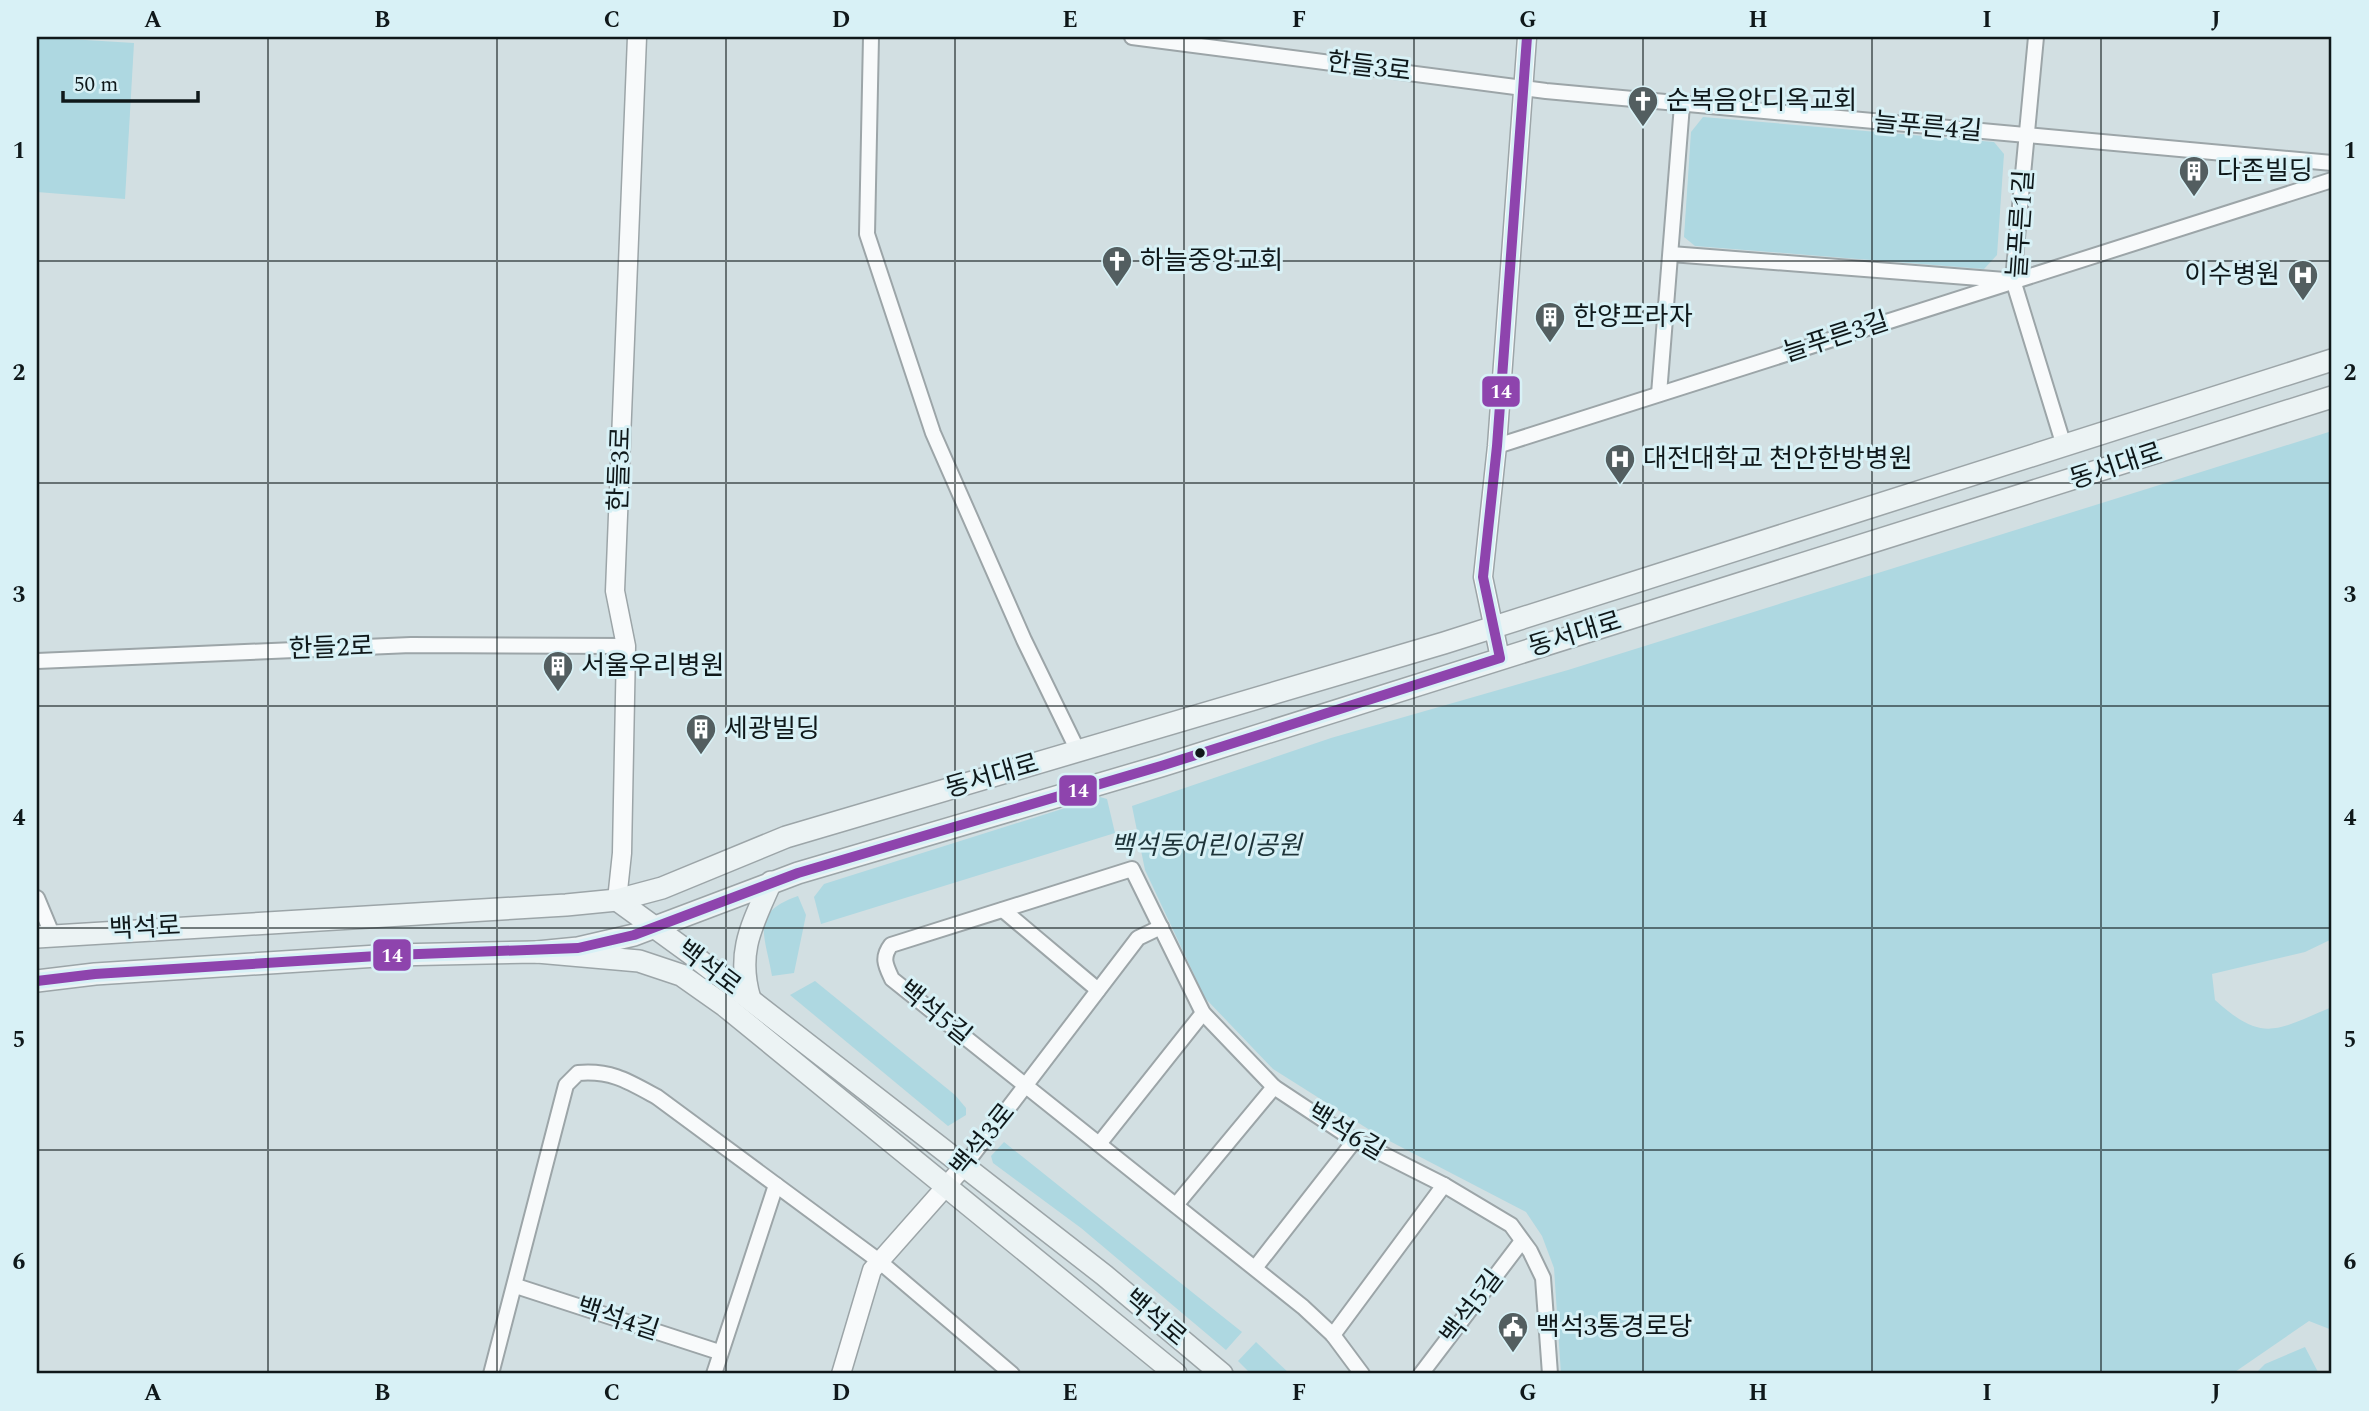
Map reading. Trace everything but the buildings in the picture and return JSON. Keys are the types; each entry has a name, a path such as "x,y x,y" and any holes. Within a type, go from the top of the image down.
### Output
{"main road":[{"name":"동서대로","path":"617,900 662,888 786,837 1444,643 2332,360"},
{"name":"동서대로","path":"537,952 578,948 644,931 771,882 1161,766 2332,397"},
{"path":"750,999 743,975 743,954 771,882"},
{"name":"백석로","path":"44,935 617,900 644,931 750,999 1104,1275 1222,1374"},
{"path":"644,931 681,975"},
{"name":"백석로","path":"37,981 95,974 393,955 537,952 639,961 681,975 725,1006 1176,1374"}],"street":[{"name":"한들3로","path":"617,900 622,853 626,646 615,591 637,37"},
{"path":"871,37 867,234 933,433 1024,640 1078,751"},
{"name":"한들3로","path":"1132,37 1524,86"},
{"path":"1500,658 1483,576 1497,446 1527,37"},
{"name":"늘푸른1길","path":"2036,37 2013,280 2064,446"},
{"name":"늘푸른4길","path":"1524,86 1682,105 2332,163"},
{"path":"1659,394 1682,105"},
{"name":"늘푸른3길","path":"1497,446 2332,180"},
{"name":"늘푸른3길","path":"1671,254 2013,280"},
{"name":"한들2로","path":"37,661 411,645 626,646"},
{"name":"백석5길","path":"1132,869 891,946 885,952 884,963 892,979 1255,1268 1333,1335 1362,1374"},
{"name":"백석6길","path":"1132,869 1203,1013 1274,1087 1355,1140 1444,1185 1511,1225 1543,1278 1549,1367"},
{"path":"37,898 44,935"},
{"path":"1003,910 1098,990"},
{"name":"백석3로","path":"841,1374 872,1270 964,1166 1138,938 1161,927"},
{"path":"1099,1144 1203,1013"},
{"path":"491,1374 566,1085 578,1073 600,1071 625,1079 657,1097 879,1261 1012,1374"},
{"path":"1176,1205 1274,1087"},
{"path":"1255,1268 1355,1140"},
{"path":"714,1374 719,1352 776,1185"},
{"path":"1333,1335 1444,1185"},
{"name":"백석5길","path":"1421,1374 1522,1241"},
{"name":"백석4길","path":"516,1286 719,1352"},
{"path":"1538,1374 1549,1367"}],"green space":[{"path":"37,37 134,43 125,199 37,192"},
{"path":"1703,117 1994,142 2004,154 1997,255 1984,269 1695,246 1684,237 1691,132"},
{"name":"백석동어린이공원","path":"2332,431 2332,939 2305,952 2212,974 2215,1000 2246,1023 2259,1028 2271,1029 2297,1022 2332,1007 2332,1330 2309,1321 2232,1374 1561,1374 1554,1268 1542,1236 1526,1212 1376,1134 1273,1069 1205,998 1145,870 1132,806 1331,738 1568,670"},
{"path":"1100,797 1107,799 1115,833 821,924 814,897 824,884"},
{"path":"798,896 806,915 794,973 772,976 764,937 766,918 772,910"},
{"path":"815,981 955,1095 966,1108 966,1115 948,1126 790,995"},
{"path":"1004,1142 1242,1332 1226,1350 1081,1228 993,1163 991,1156"},
{"path":"1256,1342 1290,1374 1251,1374 1238,1361"},
{"path":"2305,1347 2319,1374 2255,1374 2265,1364"}],"transit line":[{"name":"14","path":"37,981 95,974 393,955 578,948 634,935 798,873 1161,766 1500,658 1483,577 1497,446 1527,37"}],"place":[{"name":"순복음안디옥교회","path":"1643,128"},
{"name":"다존빌딩","path":"2194,198"},
{"name":"하늘중앙교회","path":"1117,288"},
{"name":"이수병원","path":"2303,302"},
{"name":"한양프라자","path":"1550,344"},
{"name":"대전대학교 천안한방병원","path":"1620,486"},
{"name":"서울우리병원","path":"558,693"},
{"name":"세광빌딩","path":"701,756"},
{"name":"백석3통경로당","path":"1513,1354"}]}
